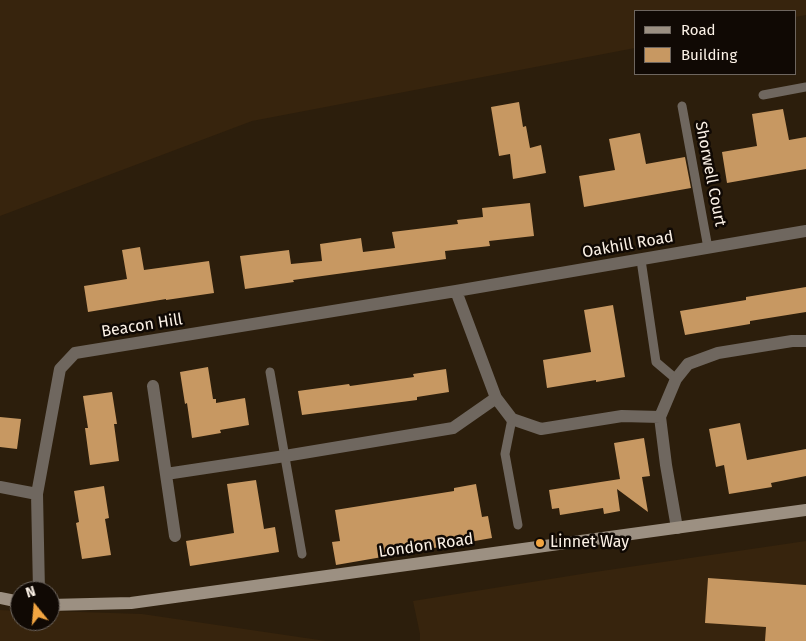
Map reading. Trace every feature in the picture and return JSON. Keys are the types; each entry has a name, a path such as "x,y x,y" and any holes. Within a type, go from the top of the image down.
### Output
{"street":[{"name":"Oakhill Road","path":"456,292 806,231"},
{"path":"456,292 496,398 512,419 541,429 622,416 660,417"},
{"name":"Beacon Hill","path":"39,581 37,494 60,369 75,353 456,292"},
{"path":"677,528 660,417 676,379 688,364 718,353 792,341 806,342"},
{"path":"153,386 175,536"},
{"path":"166,474 453,428 496,398"},
{"path":"0,487 37,494"},
{"name":"London Road","path":"60,605 131,603 806,510"}],"lane":[{"path":"763,94 806,87"},
{"name":"Shorwell Court","path":"682,106 708,248"},
{"path":"640,260 656,362 676,379"},
{"path":"270,372 302,554"},
{"path":"512,419 505,454 518,525"}],"shaded area":[{"path":"0,0 806,0 806,15 796,17 796,10 634,10 634,48 252,121 0,216"},
{"path":"806,541 806,641 420,641 413,601"},
{"path":"0,610 10,610 10,631 60,631 60,611 142,614 326,641 0,641"}],"building":[{"path":"519,102 523,127 526,126 530,148 541,145 546,173 513,179 510,154 499,156 491,107"},
{"path":"783,109 789,140 806,137 806,169 727,183 722,152 757,146 752,114"},
{"path":"640,133 646,164 685,157 691,188 584,207 579,176 615,170 609,139"},
{"path":"530,203 534,236 489,241 490,246 445,251 446,259 293,280 294,282 245,289 240,256 289,250 291,264 322,261 320,244 361,238 363,252 395,248 392,232 458,224 457,220 483,217 482,208"},
{"path":"140,247 144,270 209,261 214,293 88,312 84,286 127,279 122,250"},
{"path":"806,287 806,312 750,321 750,324 685,335 680,311 746,300 746,297"},
{"path":"613,305 625,377 547,388 543,360 591,352 584,310"},
{"path":"208,367 213,399 216,399 216,403 245,398 249,425 220,430 221,433 192,438 180,372"},
{"path":"446,369 449,392 417,397 417,400 302,415 298,391 414,377 413,374"},
{"path":"112,392 117,424 114,424 119,461 90,465 85,428 88,428 83,396"},
{"path":"0,417 21,419 17,449 0,447"},
{"path":"740,423 747,460 806,449 806,476 771,483 772,487 729,494 724,465 716,467 709,429"},
{"path":"644,438 650,476 642,477 648,512 617,489 620,511 604,514 603,508 560,515 559,508 552,509 549,490 620,479 614,443"},
{"path":"256,480 264,529 275,527 279,552 190,566 186,541 234,533 227,484"},
{"path":"476,484 482,517 488,516 492,538 336,565 332,542 340,541 335,510 454,491 454,488"},
{"path":"104,486 109,518 105,519 111,555 82,559 76,523 79,522 74,491"},
{"path":"708,578 806,585 806,641 765,641 766,627 705,623"}],"place":[{"name":"Linnet Way","path":"540,543"}]}
